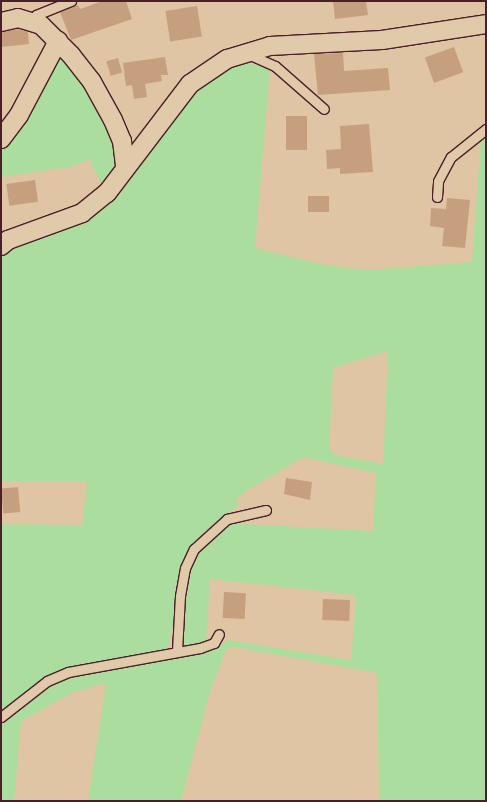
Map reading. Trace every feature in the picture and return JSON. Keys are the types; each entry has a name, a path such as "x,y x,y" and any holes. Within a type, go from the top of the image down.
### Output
{"street":[{"path":"1,22 18,18 31,21 58,41 92,82 113,120 122,141 125,167"},
{"path":"1,246 8,240 82,214 107,193 190,84 227,59 270,46 382,40 486,24"},
{"path":"1,140 19,115 58,41"}],"lane":[{"path":"31,21 36,15 71,1"},
{"path":"242,53 275,66 324,109"},
{"path":"437,197 438,181 451,157 486,128"},
{"path":"178,652 180,596 185,568 194,549 227,518 266,510"},
{"path":"1,717 47,681 68,672 178,652 214,643 220,634"}],"green space":[{"path":"62,58 85,84 109,123 117,158 114,173 102,185 89,159 75,166 1,177 1,147 55,60"},
{"path":"239,61 270,68 255,248 325,265 369,270 472,262 481,139 486,135 486,801 379,801 377,673 235,647 226,649 210,692 181,801 88,801 106,683 74,692 21,721 14,801 1,801 1,724 31,695 68,676 202,653 228,640 351,660 356,595 210,579 206,642 185,645 180,641 188,570 196,551 228,523 373,531 376,473 303,457 247,490 238,498 237,507 206,530 189,549 168,647 160,652 75,665 44,677 1,711 1,524 82,525 87,481 1,481 1,252 13,244 40,237 140,165 147,158 161,125 194,86","holes":["388,351 383,464 336,455 329,450 333,368"]}],"building":[{"path":"103,1 126,1 132,19 71,40 60,12 78,5 80,9"},
{"path":"333,1 366,1 368,15 335,19"},
{"path":"197,6 202,37 170,42 165,11"},
{"path":"18,29 28,32 29,44 1,47 1,32"},
{"path":"454,47 463,72 434,83 425,58"},
{"path":"343,53 344,71 388,68 390,90 318,95 314,54"},
{"path":"165,57 168,75 161,75 162,81 145,84 147,97 134,99 132,85 126,86 123,63"},
{"path":"118,58 122,72 111,76 106,61"},
{"path":"286,116 307,116 307,150 286,150"},
{"path":"369,124 373,172 340,174 340,168 327,169 326,150 341,149 340,126"},
{"path":"35,180 38,202 9,206 6,184"},
{"path":"308,196 329,196 329,212 308,212"},
{"path":"447,198 470,200 465,248 442,246 444,228 430,226 431,208 446,209"},
{"path":"286,478 312,482 310,500 284,494"},
{"path":"18,487 20,512 3,513 1,488"},
{"path":"224,592 246,593 245,619 223,618"},
{"path":"323,599 350,600 349,621 322,620"}]}
